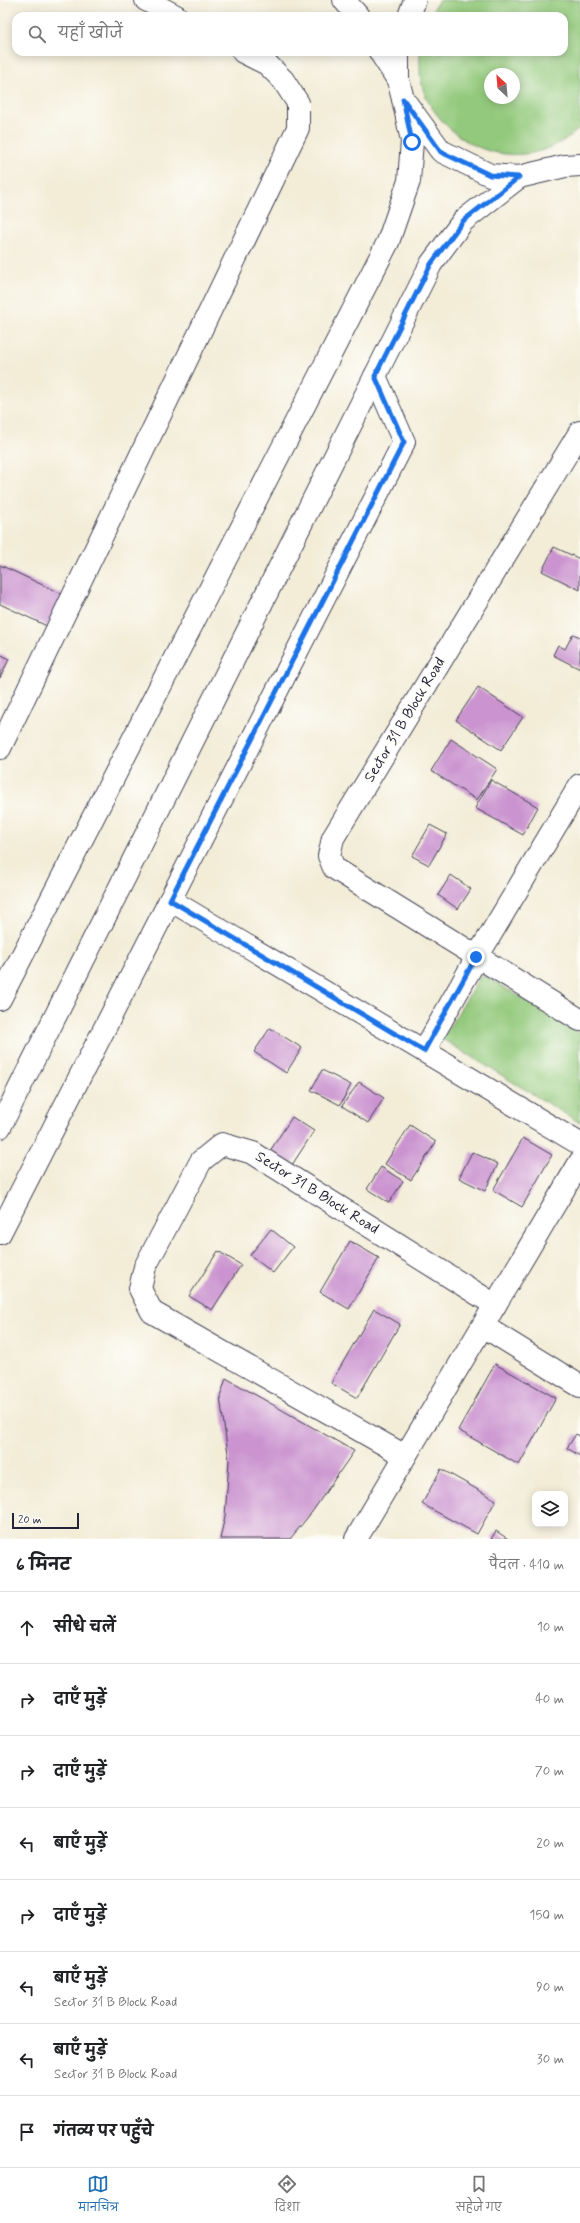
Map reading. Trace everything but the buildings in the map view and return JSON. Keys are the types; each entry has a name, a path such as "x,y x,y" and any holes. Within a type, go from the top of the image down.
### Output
{"street":[{"path":"146,0 168,12"},
{"path":"344,0 354,12"},
{"path":"410,12 415,0"},
{"path":"0,748 298,128 298,103 283,80 266,64 251,56"},
{"path":"382,56 401,90 441,152 490,175 519,177 575,162"},
{"path":"0,999 388,242 409,181 412,142 401,90 398,56"},
{"path":"0,1127 431,264 463,221 519,177"},
{"path":"0,1233 404,442 375,376"},
{"name":"Sector 31 B Block Road","path":"580,432 333,838 329,856 334,868 580,1020"},
{"path":"424,1051 476,957 580,785"},
{"path":"170,900 580,1144"},
{"name":"Sector 31 B Block Road","path":"405,1456 152,1312 140,1289 144,1267 201,1162 222,1144 253,1153 495,1305"},
{"path":"356,1539 580,1162"},
{"path":"482,1326 580,1386"}],"green space":[{"path":"441,0 580,0 580,128 564,140 547,148 530,153 512,154 494,152 476,146 460,137 445,124 431,106 423,91 420,77 420,56 568,56 568,12 433,12 436,4"},
{"path":"482,974 580,1033 580,1123 442,1039"}],"route":[{"path":"412,142 403,99 441,152 490,175 519,177 463,221 431,264 375,376 404,442 170,900 424,1051 476,957"}]}
